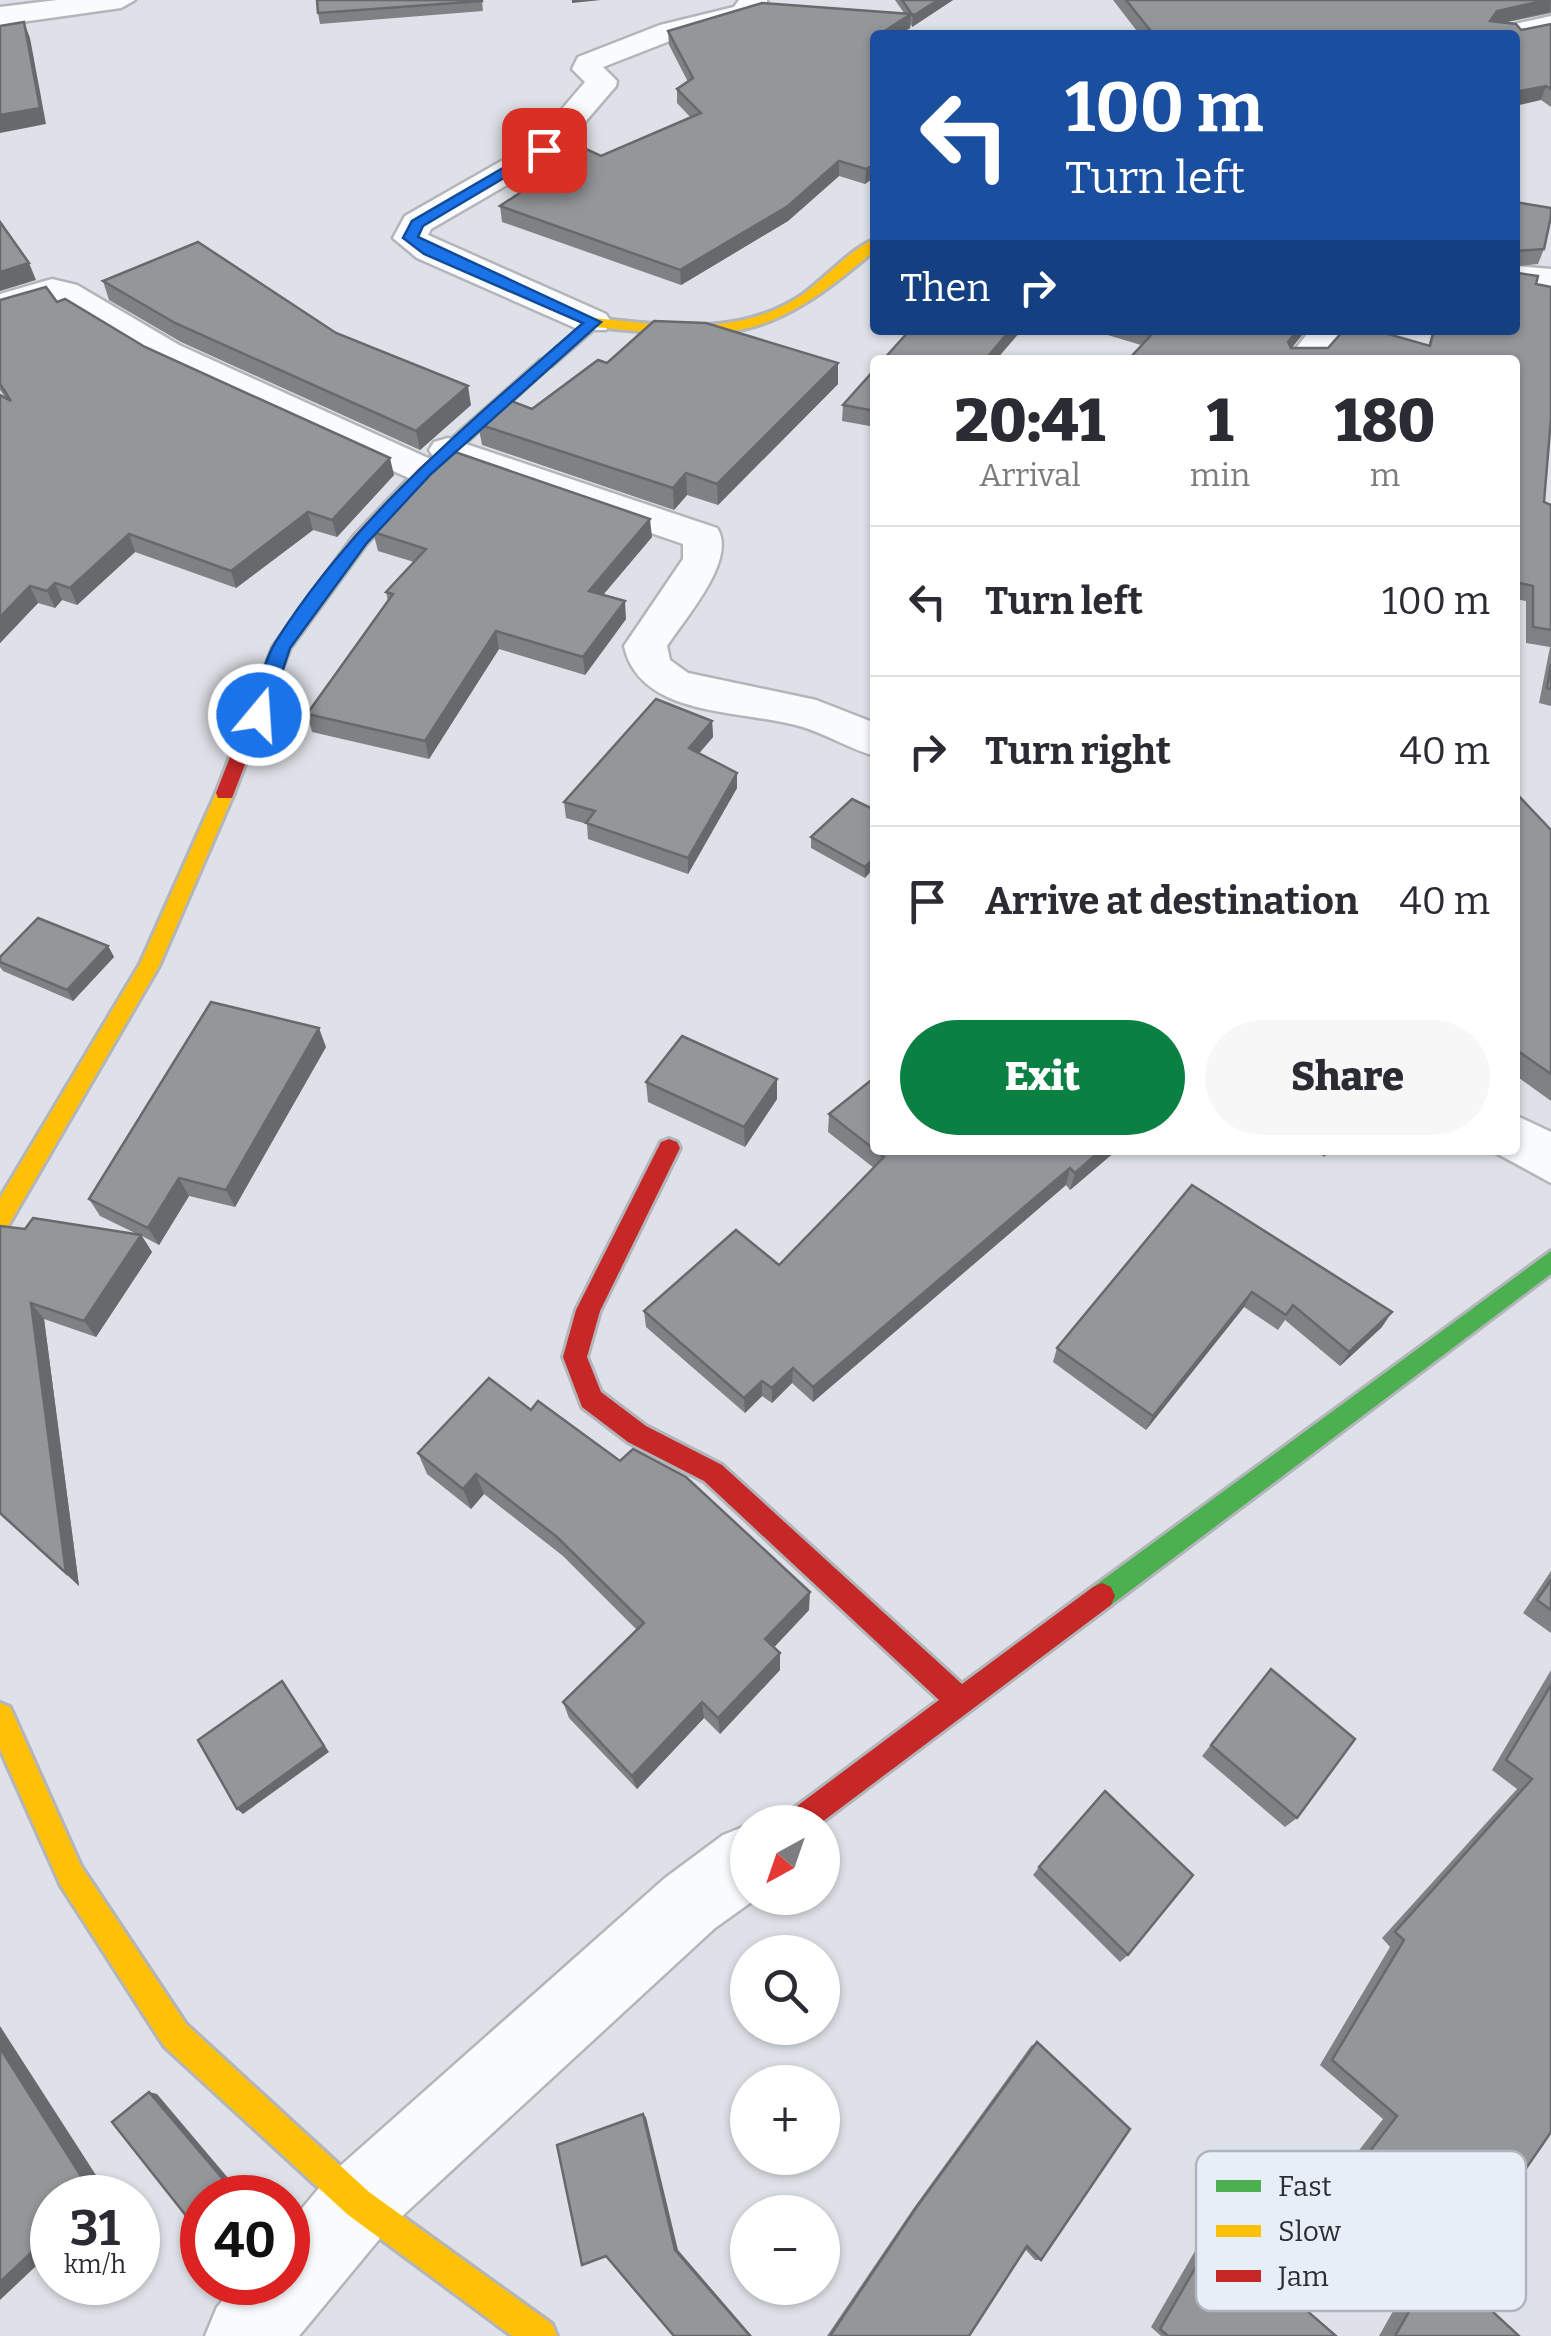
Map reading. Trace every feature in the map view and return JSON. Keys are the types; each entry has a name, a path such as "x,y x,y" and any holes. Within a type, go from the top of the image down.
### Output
{"street":[{"path":"0,16 122,0"},
{"path":"752,0 753,8 744,13 670,31 588,63 587,69 602,81 601,86 544,150 417,224 410,238 429,251 593,322 707,332 761,324 786,312 870,247"},
{"path":"1520,31 1551,25"},
{"path":"1520,276 1551,278"},
{"path":"0,305 52,289 66,292 107,321 235,388 437,460 703,537 703,559 645,646 650,667 674,685 816,715 870,739"},
{"path":"1,1215 149,966 259,715 282,647 360,540 437,460 593,322"},
{"path":"1310,355 1325,335"},
{"path":"1520,1140 1551,1160"},
{"path":"669,1148 588,1310 576,1357 592,1399 637,1434 678,1451 713,1473 961,1702"},
{"path":"821,1805 1551,1261"},
{"path":"0,1716 71,1876 175,2035 358,2202 540,2336"},
{"path":"246,2336 358,2202 690,1904 730,1874"}],"building":[{"path":"317,0 482,0 482,1 318,13"},
{"path":"902,0 938,0 913,16"},
{"path":"1126,0 1547,0 1497,11 1490,21 1516,24 1521,30 1551,24 1551,89 1546,86 1520,91 1520,30 1150,30"},
{"path":"762,3 911,14 886,30 870,30 870,167 839,161 788,206 680,270 500,206 586,149 601,156 701,113 677,89 693,78 668,31"},
{"path":"24,22 40,108 0,115 0,26"},
{"path":"1520,203 1551,208 1544,249 1520,251"},
{"path":"0,222 29,263 0,272"},
{"path":"198,242 336,333 468,386 416,431 175,323 103,281"},
{"path":"1520,273 1538,276 1536,284 1551,287 1551,418 1544,502 1551,505 1551,630 1533,627 1533,586 1520,583 1520,355 1133,355 1151,335 1294,335 1288,342 1291,348 1328,348 1340,335 1392,335 1430,346 1433,335 1520,335"},
{"path":"46,287 57,302 65,299 145,347 390,458 332,520 308,512 231,571 129,534 70,588 55,583 47,591 30,586 0,617 0,395 11,401 0,384 0,300"},
{"path":"654,321 706,323 838,363 717,484 686,473 673,488 478,424 506,399 532,409 598,360 607,363"},
{"path":"906,335 1006,335 989,355 888,355"},
{"path":"870,375 870,410 843,405"},
{"path":"452,451 650,519 589,591 625,601 583,657 496,631 425,741 307,714 393,594 386,592 426,549 373,532"},
{"path":"656,699 712,721 689,748 737,773 688,858 586,823 595,811 564,802"},
{"path":"1520,797 1551,830 1551,1074 1520,1052"},
{"path":"852,799 870,808 870,862 865,867 811,837"},
{"path":"38,918 108,946 67,990 0,962 0,957"},
{"path":"211,1002 319,1028 226,1190 179,1178 148,1228 89,1199"},
{"path":"682,1036 777,1079 744,1127 646,1082"},
{"path":"870,1081 870,1146 829,1114"},
{"path":"881,1155 1095,1155 1075,1173 1070,1168 813,1387 793,1368 772,1388 762,1381 744,1398 644,1311 736,1230 779,1265 884,1157"},
{"path":"1192,1185 1392,1312 1349,1352 1293,1305 1286,1315 1252,1292 1153,1416 1057,1348"},
{"path":"33,1218 141,1235 84,1321 31,1303 66,1573 0,1513 0,1226 25,1229"},
{"path":"489,1378 531,1410 538,1401 620,1461 633,1449 686,1477 810,1592 765,1639 780,1653 718,1718 702,1702 632,1776 563,1702 644,1623 557,1537 476,1474 463,1489 418,1453"},
{"path":"1551,1580 1551,1610 1537,1600"},
{"path":"1271,1669 1355,1739 1297,1818 1211,1745"},
{"path":"282,1681 324,1746 237,1809 198,1740"},
{"path":"1551,1685 1551,2132 1526,2168 1526,2151 1370,2151 1397,2116 1332,2060 1404,1940 1395,1932 1532,1779 1506,1760"},
{"path":"1105,1791 1193,1875 1128,1955 1039,1867"},
{"path":"1037,2042 1130,2129 1041,2260 1027,2246 969,2336 830,2336 916,2208"},
{"path":"0,2048 80,2175 30,2175 30,2254 0,2282"},
{"path":"149,2092 219,2175 180,2175 180,2208 160,2183 160,2175 154,2175 112,2122"},
{"path":"643,2114 675,2250 750,2336 674,2336 606,2256 582,2265 557,2145"},
{"path":"1196,2267 1196,2311 1307,2311 1336,2336 1168,2336 1160,2329"},
{"path":"1409,2311 1492,2311 1519,2336 1395,2336"}],"traffic: fast":[{"path":"1102,1596 1551,1261"}],"traffic: slow":[{"path":"546,363 593,322 716,330 746,326 774,316 804,300 870,247"},
{"path":"0,1219 149,966 225,793"},
{"path":"0,1717 71,1876 175,2035 358,2203 540,2336"}],"traffic: jam":[{"path":"225,793 282,647 360,540 425,471 546,363"},
{"path":"669,1148 588,1310 575,1357 591,1399 637,1434 713,1473 961,1702"},
{"path":"822,1805 1102,1596"}],"route":[{"path":"259,715 282,647 360,540 425,470 593,322 429,251 410,238 417,224 544,150"}]}
